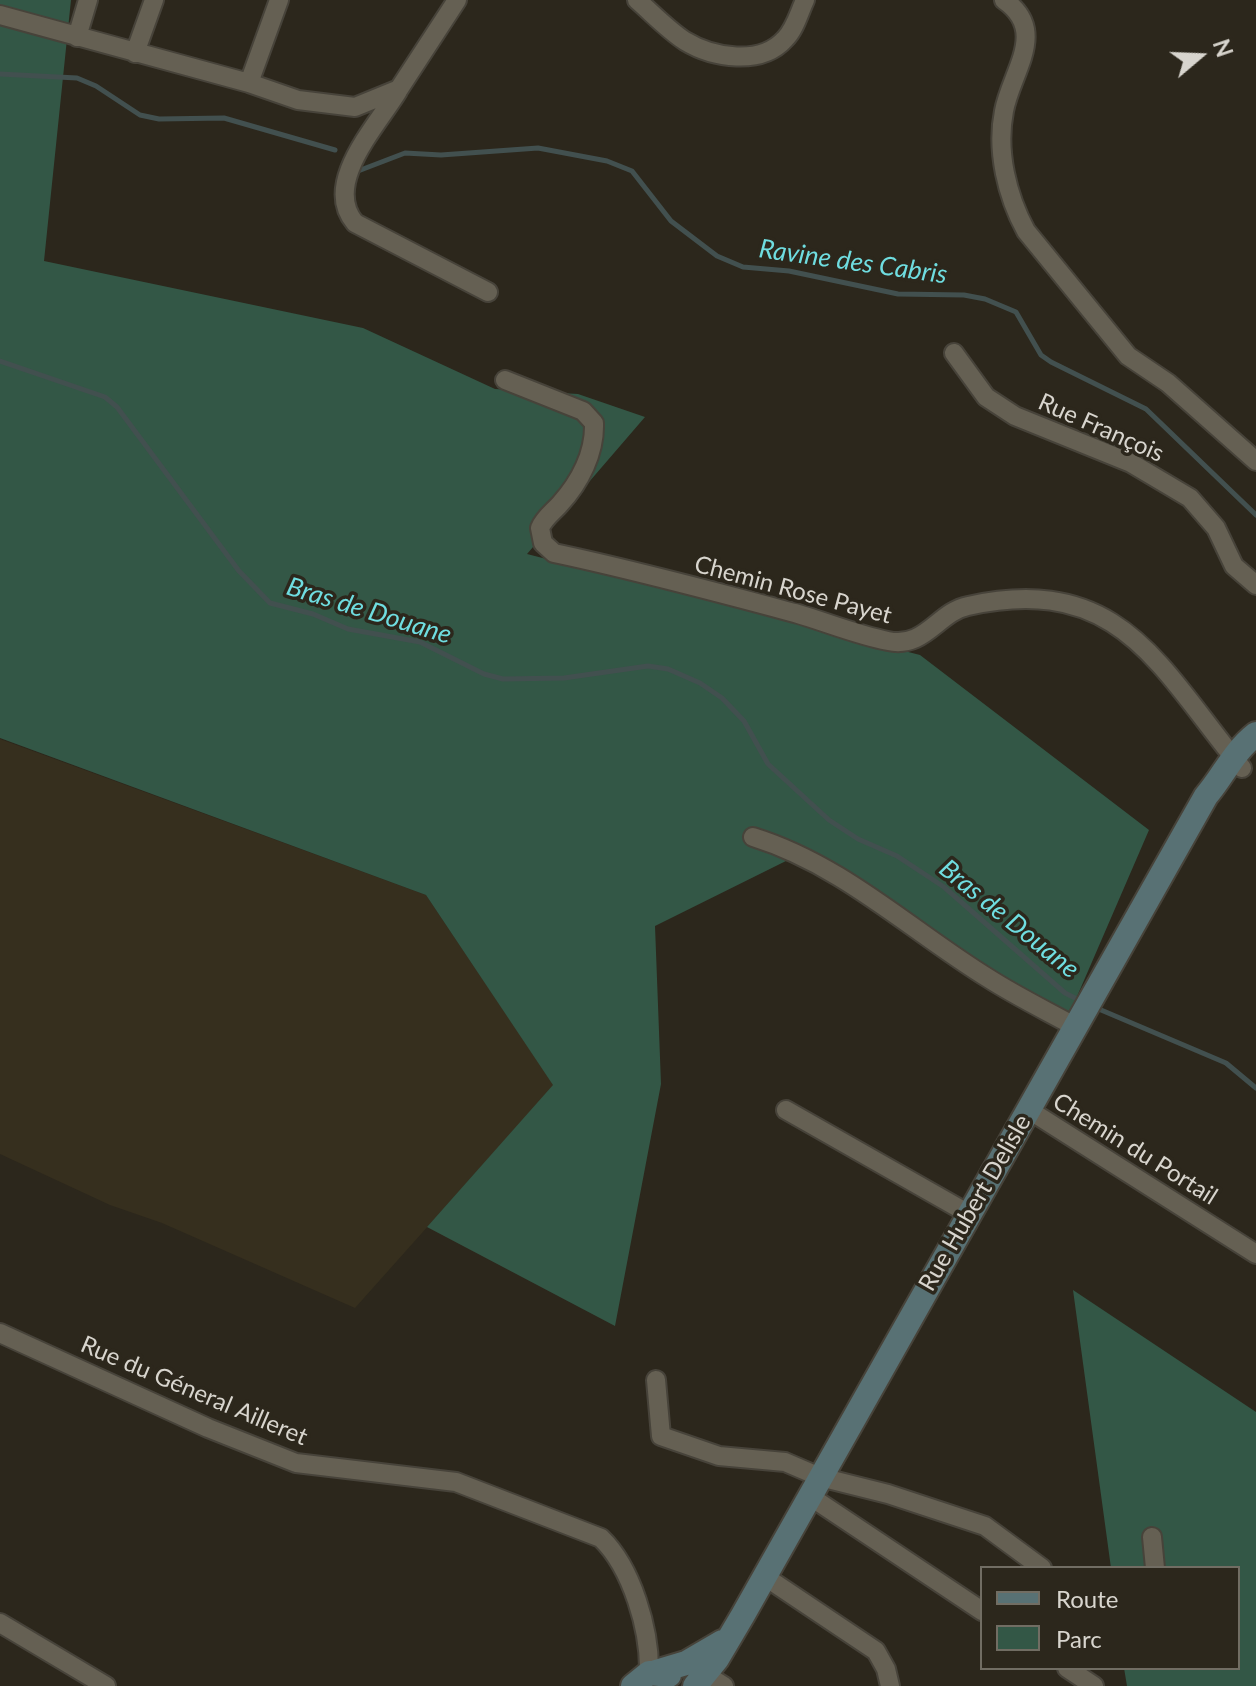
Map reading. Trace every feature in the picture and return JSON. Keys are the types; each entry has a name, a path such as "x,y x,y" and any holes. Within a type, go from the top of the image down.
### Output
{"main road":[{"name":"Rue Hubert Delisle","path":"708,1682 814,1486 1206,796 1239,764 1256,734"},
{"path":"641,1680 686,1663 731,1636"},
{"path":"641,1680 670,1676 678,1686"}],"street":[{"path":"77,37 88,0"},
{"path":"135,53 154,0"},
{"path":"249,83 279,0"},
{"path":"457,0 344,181 343,204 355,223 488,292"},
{"path":"637,0 685,41 719,55 748,56 763,54 788,37 805,0"},
{"path":"1004,0 1022,17 1028,34 1004,111 1003,148 1008,188 1026,231 1128,356 1168,383 1256,461"},
{"path":"0,15 249,83 298,100 355,107 399,89"},
{"name":"Rue François","path":"954,353 986,397 1015,416 1131,463 1190,498 1216,528 1234,566 1256,585"},
{"name":"Chemin Rose Payet","path":"505,380 583,411 594,423 594,436 583,470 572,490 540,528 543,543 554,553 795,613 891,642 923,636 965,606 1031,599 1077,606 1101,616 1147,647 1239,764"},
{"path":"753,837 793,850 873,897 988,979 1077,1022"},
{"path":"786,1110 969,1214"},
{"name":"Chemin du Portail","path":"1029,1110 1256,1254"},
{"name":"Rue du Géneral Ailleret","path":"0,1333 208,1428 296,1463 456,1482 601,1538 618,1555 626,1570 649,1654 641,1680"},
{"path":"656,1380 661,1436 719,1456 785,1462 980,1610"},
{"path":"814,1486 888,1494 985,1526 1039,1566"},
{"path":"1152,1537 1155,1566"},
{"path":"764,1576 876,1651 886,1669 890,1686"},
{"path":"0,1623 106,1686"},
{"path":"1070,1670 1094,1686"}],"shaded area":[{"path":"0,739 426,895 554,1085 355,1308 162,1223 110,1205 0,1154"}],"green space":[{"path":"0,0 71,0 44,261 363,328 495,389 578,394 645,417 527,554 920,655 1149,830 1066,1022 792,858 655,926 661,1084 615,1326 427,1227 553,1085 426,895 0,738"},
{"path":"1073,1290 1256,1412 1256,1686 1127,1686 1124,1670 1240,1670 1240,1566 1111,1566"}],"waterway":[{"name":"Ravine des Cabris","path":"0,74 77,78 96,86 140,115 159,119 224,118 335,150"},
{"name":"Ravine des Cabris","path":"358,171 405,153 441,155 538,148 607,161 632,171 671,221 717,256 743,267 789,271 898,294 964,295 985,299 1016,312 1041,355 1051,362 1146,409 1256,515"},
{"name":"Bras de Douane","path":"0,361 105,397 117,407 239,571 270,603 313,614 348,629 420,642 484,674 503,679 564,678 648,666 668,669 700,683 722,698 744,721 768,764 829,820 858,839 897,856 944,887 1065,993 1081,1001"},
{"name":"Bras de Douane","path":"1094,1007 1226,1063 1256,1088"}]}
